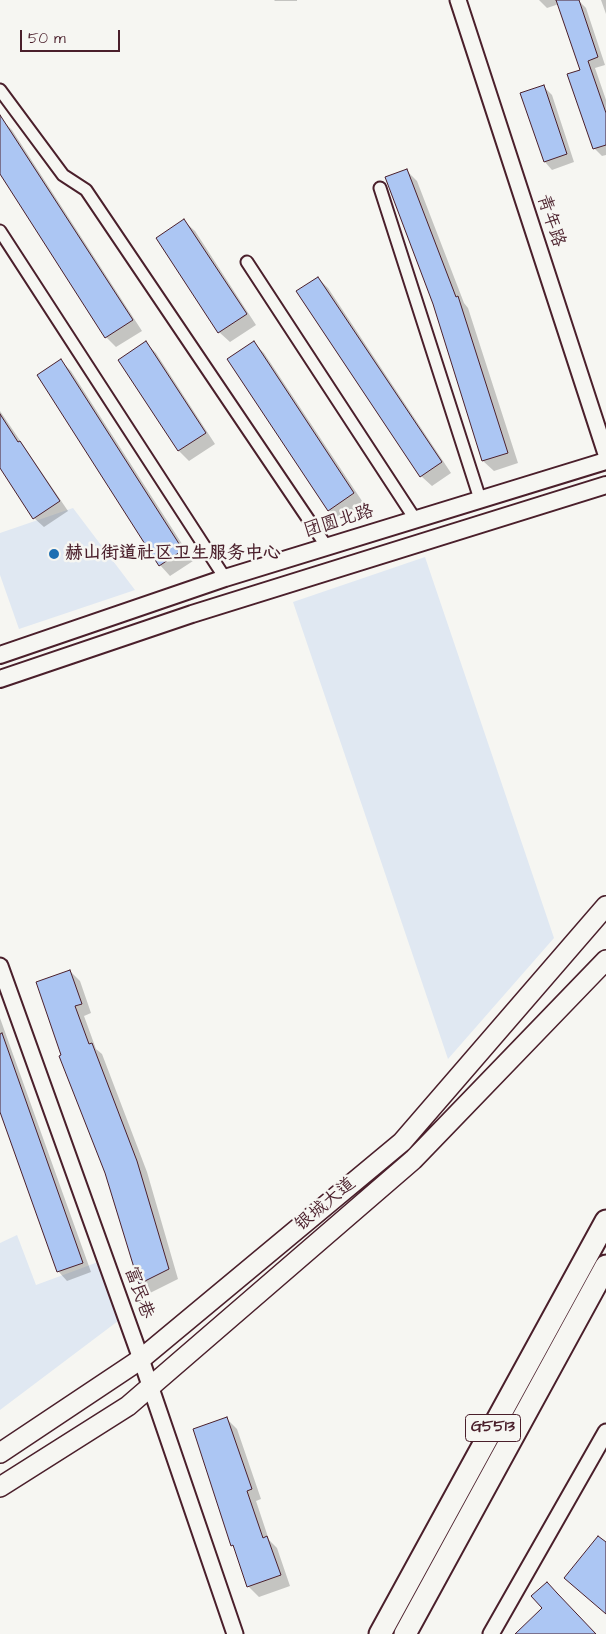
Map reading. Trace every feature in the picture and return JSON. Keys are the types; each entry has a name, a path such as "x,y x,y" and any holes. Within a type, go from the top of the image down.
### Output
{"highway":[{"name":"G5513","path":"380,1634 606,1221"},
{"name":"G5513","path":"405,1634 606,1266"}],"main road":[{"name":"团圆北路","path":"0,655 225,578 606,461"},
{"path":"0,679 192,614 606,485"},
{"name":"银城大道","path":"0,1453 141,1358 402,1142 606,906"},
{"name":"银城大道","path":"0,1487 128,1406 414,1160 606,960"}],"street":[{"name":"青年路","path":"458,0 606,454"},
{"path":"0,90 63,175 86,190 327,547"},
{"path":"380,188 480,500"},
{"path":"0,231 225,578"},
{"path":"247,262 415,520"},
{"name":"富民巷","path":"0,966 141,1358 235,1634"},
{"path":"491,1634 606,1432"}],"shaded area":[{"name":"赫山街道社区卫生服务中心","path":"73,508 135,590 19,629 0,575 0,533"},
{"path":"425,557 554,938 448,1059 293,602"},
{"path":"17,1235 36,1285 98,1262 118,1321 0,1410 0,1243"}],"building":[{"path":"556,0 579,0 598,57 588,61 606,113 606,145 593,149 567,74 580,70"},
{"path":"544,85 567,154 544,162 520,93"},
{"path":"0,115 133,320 105,338 0,174"},
{"path":"407,169 456,297 458,296 508,453 482,461 433,304 385,177"},
{"path":"184,219 247,314 218,333 156,238"},
{"path":"318,277 442,462 420,477 296,291"},
{"path":"146,341 206,433 178,451 118,360"},
{"path":"254,341 354,493 328,511 227,359"},
{"path":"61,359 183,550 159,566 37,375"},
{"path":"0,414 60,501 33,519 0,468"},
{"path":"70,970 82,1004 75,1006 89,1044 92,1043 137,1161 169,1269 139,1284 105,1173 59,1056 61,1055 36,982"},
{"path":"2,1033 83,1263 57,1272 0,1112 0,1034"},
{"path":"227,1417 252,1489 247,1491 263,1538 267,1536 281,1575 247,1587 233,1545 231,1546 193,1429"},
{"path":"598,1536 606,1542 606,1614 564,1578"},
{"path":"547,1582 596,1634 515,1634 542,1608 531,1596"}],"place":[{"name":"赫山街道社区卫生服务中心","path":"54,554"}]}
